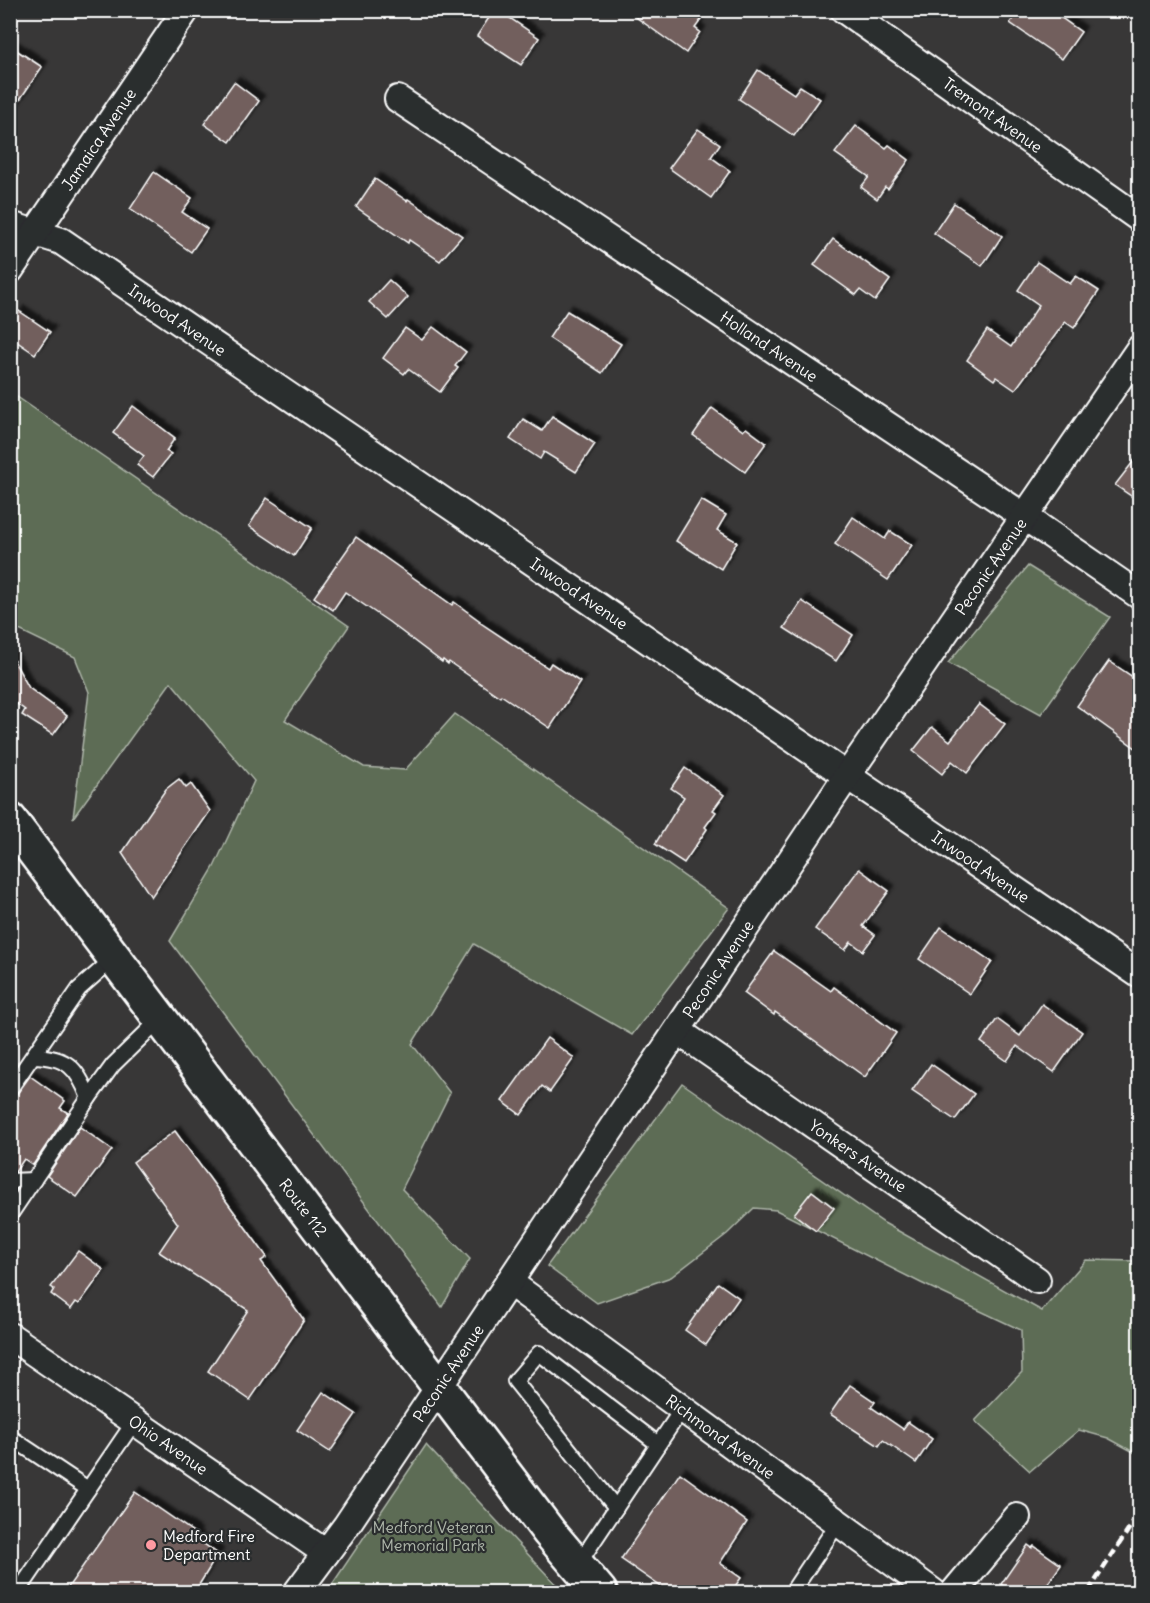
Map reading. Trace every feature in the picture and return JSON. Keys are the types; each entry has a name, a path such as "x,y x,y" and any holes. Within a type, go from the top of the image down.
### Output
{"main road":[{"name":"Route 112","path":"10,820 549,1532 600,1593"}],"street":[{"name":"Jamaica Avenue","path":"10,270 186,10"},
{"name":"Tremont Avenue","path":"844,10 1140,219"},
{"name":"Holland Avenue","path":"398,99 1140,596"},
{"name":"Inwood Avenue","path":"10,225 61,241 71,247 1140,975"},
{"name":"Peconic Avenue","path":"297,1593 346,1526 848,776 1140,348"},
{"name":"Yonkers Avenue","path":"678,1031 1036,1280"},
{"name":"Richmond Avenue","path":"509,1282 933,1593"},
{"name":"Ohio Avenue","path":"10,1336 326,1553"},
{"path":"954,1593 1017,1517"}],"lane":[{"path":"10,1089 79,989 114,958"},
{"path":"10,1215 113,1065 161,1018"},
{"path":"33,1056 47,1056 71,1066 84,1085 89,1098"},
{"path":"10,1181 34,1180"},
{"path":"616,1508 515,1381 538,1353 658,1444"},
{"path":"578,1566 682,1409"},
{"path":"18,1593 134,1422"},
{"path":"10,1437 88,1489"},
{"path":"796,1591 838,1523"}],"green space":[{"path":"10,392 349,626 285,720 364,767 405,770 455,714 729,908 632,1035 474,944 412,1044 450,1093 402,1189 470,1259 442,1307 170,941 214,867 254,781 171,682 73,818 89,692 75,657 11,626"},
{"path":"1028,566 1110,617 1041,714 948,663"},
{"path":"682,1083 884,1223 1042,1311 1086,1260 1139,1261 1139,1455 1108,1438 1079,1430 1030,1471 975,1421 1022,1372 1021,1330 776,1210 754,1208 727,1234 671,1277 597,1303 547,1266"},
{"name":"Medford Veteran Memorial Park","path":"426,1445 563,1592 327,1592"}],"building":[{"path":"494,10 498,10 539,38 521,65 477,36"},
{"path":"626,10 688,10 701,20 695,28 700,32 686,53"},
{"path":"1018,10 1050,10 1081,32 1062,59 1010,23"},
{"path":"10,46 42,67 10,114"},
{"path":"758,70 794,94 800,86 820,99 794,136 739,99"},
{"path":"234,82 259,101 230,142 204,124"},
{"path":"856,126 886,148 889,145 909,160 888,189 885,187 877,199 861,187 869,177 835,153"},
{"path":"698,129 720,144 711,157 730,171 711,198 669,168"},
{"path":"154,172 192,198 182,212 207,229 191,252 130,209"},
{"path":"375,179 462,236 440,261 409,240 408,243 356,207"},
{"path":"954,203 1002,236 982,266 934,233"},
{"path":"833,239 890,280 875,301 860,290 856,295 814,265"},
{"path":"1037,262 1070,284 1076,276 1099,291 1074,328 1065,322 1015,390 996,377 994,380 967,360 987,330 1011,347 1039,305 1018,290"},
{"path":"389,280 408,297 388,319 369,302"},
{"path":"19,311 50,332 35,354 10,337 10,324"},
{"path":"567,311 621,344 602,373 549,338"},
{"path":"433,327 466,352 455,366 458,368 440,392 408,369 404,374 383,358 405,328 422,340"},
{"path":"133,406 175,438 166,451 171,454 153,477 137,465 144,456 113,433"},
{"path":"712,408 743,431 746,428 766,443 745,472 693,435"},
{"path":"552,416 595,444 576,472 544,452 540,459 510,439 523,419 542,431"},
{"path":"1140,453 1140,502 1115,485"},
{"path":"267,498 312,528 294,556 249,526"},
{"path":"701,500 726,515 717,530 737,542 721,569 676,541"},
{"path":"853,517 885,539 890,531 912,545 888,580 835,544"},
{"path":"356,537 452,605 454,602 479,622 548,668 551,663 580,682 550,728 449,662 448,664 443,660 442,662 345,592 333,610 314,597"},
{"path":"802,601 853,635 836,661 784,628"},
{"path":"10,654 29,688 67,716 53,735 22,715 25,710 10,699"},
{"path":"1109,661 1140,682 1140,751 1077,706"},
{"path":"979,704 1005,724 967,773 952,761 942,774 913,751 932,727 950,741"},
{"path":"685,768 724,795 713,810 716,812 705,827 707,829 684,863 655,844 684,797 671,788"},
{"path":"179,779 186,788 191,784 210,811 151,897 122,853 166,789"},
{"path":"859,869 889,891 863,926 875,935 863,951 851,942 845,950 815,929"},
{"path":"941,927 992,962 970,994 919,959"},
{"path":"774,951 831,991 834,987 896,1033 865,1077 775,1012 774,1015 744,993"},
{"path":"1042,1004 1082,1032 1054,1072 1017,1046 1007,1061 981,1042 997,1019 1020,1036"},
{"path":"547,1038 574,1058 550,1092 542,1086 521,1115 502,1101"},
{"path":"931,1064 974,1094 955,1120 912,1091"},
{"path":"30,1076 65,1101 60,1108 68,1113 33,1165 24,1159 15,1172 10,1172 10,1098 17,1094"},
{"path":"80,1127 112,1150 77,1197 47,1176"},
{"path":"175,1131 267,1257 261,1261 304,1320 250,1400 208,1371 248,1310 159,1252 178,1224 133,1162"},
{"path":"812,1191 834,1208 816,1231 794,1214"},
{"path":"78,1251 104,1270 79,1304 76,1302 71,1309 51,1294 54,1289 51,1287"},
{"path":"718,1283 739,1298 706,1345 685,1330"},
{"path":"850,1385 875,1402 871,1407 903,1429 908,1422 932,1439 916,1463 883,1440 879,1446 830,1414"},
{"path":"323,1392 356,1414 330,1452 297,1430"},
{"path":"680,1473 747,1522 720,1563 741,1578 730,1593 670,1593 621,1559"},
{"name":"Medford Fire Department","path":"135,1492 196,1534 194,1537 218,1554 194,1593 64,1593"},
{"path":"1028,1545 1032,1548 1034,1546 1061,1565 1041,1593 1013,1593 1001,1584"}],"railway":[{"path":"1088,1592 1140,1512"}],"place":[{"name":"Medford Fire Department","path":"151,1545"}]}
